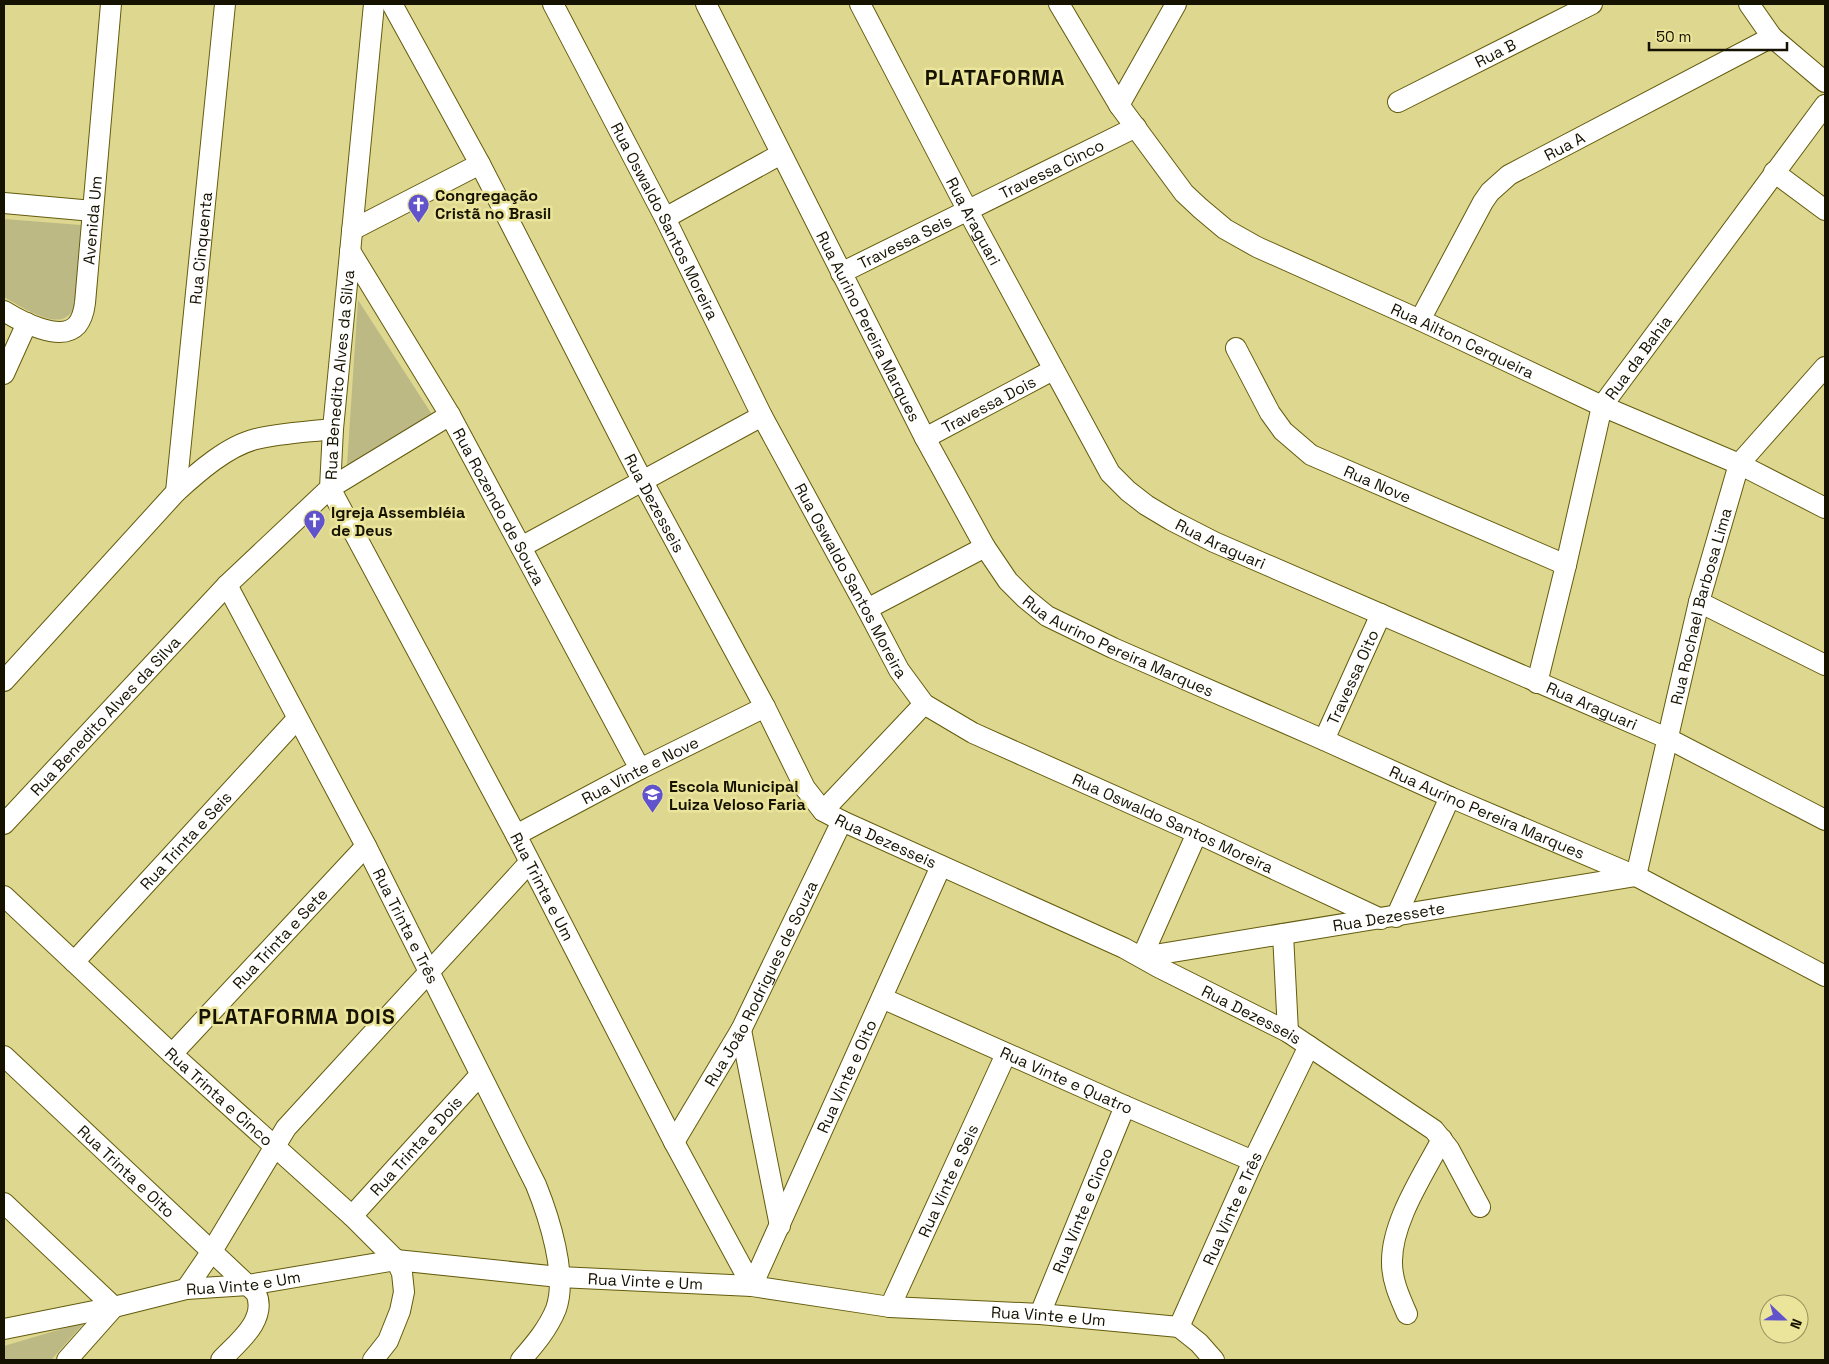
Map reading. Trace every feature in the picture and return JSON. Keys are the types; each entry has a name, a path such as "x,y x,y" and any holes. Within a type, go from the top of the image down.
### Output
{"street":[{"name":"Avenida Um","path":"27,323 52,332 70,330 77,325 83,314 111,4"},
{"name":"Rua Cinquenta","path":"176,492 225,4"},
{"name":"Rua Benedito Alves da Silva","path":"4,824 227,585 330,488 333,429 374,4"},
{"name":"Rua Dezesseis","path":"392,4 480,164 642,480 765,707 805,788 824,811 842,822 1142,957 1165,971 1288,1032 1422,1120 1450,1149 1480,1207"},
{"name":"Rua Oswaldo Santos Moreira","path":"553,4 665,218 762,416 868,609 899,670 924,704 972,733 1388,918"},
{"name":"Rua Aurino Pereira Marques","path":"706,4 925,438 985,547 1008,581 1025,598 1047,616 1113,648 1450,797 1636,876 1825,976"},
{"name":"Rua Araguari","path":"860,4 1053,370 1110,473 1128,491 1146,505 1171,520 1214,542 1669,739 1825,820"},
{"name":"Rua Ailton Cerqueira","path":"1058,4 1119,105 1184,193 1225,229 1257,246 1602,406 1739,464 1825,508"},
{"path":"1119,105 1176,4"},
{"name":"Rua B","path":"1398,102 1592,4"},
{"path":"1749,4 1772,37 1825,82"},
{"name":"Rua A","path":"1420,320 1483,202 1498,184 1509,175 1772,37"},
{"name":"Rua da Bahia","path":"1537,683 1602,406 1825,105"},
{"name":"Travessa Cinco","path":"968,211 1136,127"},
{"path":"665,218 781,154"},
{"path":"352,230 480,164"},
{"path":"1774,172 1825,210"},
{"path":"4,204 93,211"},
{"name":"Travessa Seis","path":"841,273 968,211"},
{"name":"Rua Rozendo de Souza","path":"350,251 450,415 640,769"},
{"path":"4,311 27,323 4,374"},
{"name":"Rua Nove","path":"1236,348 1274,419 1289,438 1311,455 1566,565"},
{"name":"Rua Rochael Barbosa Lima","path":"1636,876 1699,602 1739,464 1825,366"},
{"name":"Travessa Dois","path":"925,438 1053,370"},
{"path":"330,488 450,415"},
{"path":"520,547 762,416"},
{"path":"4,681 176,492 199,472 235,447 255,439 333,429"},
{"name":"Rua Trinta e Um","path":"330,488 516,835 674,1142 752,1286"},
{"path":"868,609 985,547"},
{"name":"Rua Trinta e Três","path":"227,585 366,846 536,1185 546,1210 552,1230 559,1277 556,1308 536,1343 521,1360"},
{"path":"1699,602 1825,665"},
{"name":"Travessa Oito","path":"1324,740 1381,614"},
{"path":"824,811 924,704"},
{"name":"Rua Vinte e Nove","path":"516,835 640,769 765,707"},
{"name":"Rua Trinta e Seis","path":"74,962 297,719"},
{"path":"1388,918 1450,797"},
{"name":"Rua João Rodrigues de Souza","path":"674,1142 741,1030 842,822"},
{"path":"1142,957 1197,833"},
{"name":"Rua Trinta e Sete","path":"172,1054 366,846"},
{"path":"186,1289 212,1251 274,1146 296,1116 530,863"},
{"name":"Rua Vinte e Oito","path":"752,1286 941,866"},
{"name":"Rua Dezessete","path":"1142,957 1636,876"},
{"name":"Rua Trinta e Cinco","path":"4,896 172,1054 352,1216 396,1260 402,1273 404,1292 400,1311 388,1341 373,1360"},
{"path":"1283,934 1288,1032"},
{"name":"Rua Vinte e Quatro","path":"882,998 1006,1054 1254,1161"},
{"path":"741,1030 780,1226"},
{"name":"Rua Vinte e Três","path":"1179,1327 1254,1161 1309,1046"},
{"name":"Rua Vinte e Seis","path":"890,1307 1006,1054"},
{"name":"Rua Trinta e Oito","path":"4,1056 256,1293 260,1300 258,1315 247,1332 221,1360"},
{"name":"Rua Trinta e Dois","path":"352,1216 480,1075"},
{"name":"Rua Vinte e Cinco","path":"1040,1314 1126,1106"},
{"path":"1407,1314 1394,1281 1393,1247 1407,1206 1442,1139"},
{"path":"4,1203 114,1307 67,1360"},
{"name":"Rua Vinte e Um","path":"4,1329 114,1307 186,1289 248,1285 396,1260 559,1277 752,1286 890,1307 1040,1314 1179,1327"},
{"path":"1179,1327 1199,1343 1214,1360"}],"shaded area":[{"path":"4,219 81,225 74,310 65,318 55,320 40,316 4,297"},
{"path":"358,300 433,416 347,465"},
{"path":"85,1322 51,1360 4,1360 4,1346"}],"place":[{"name":"Congregação Cristã no Brasil","path":"419,223"},
{"name":"Igreja Assembléia de Deus","path":"315,540"},
{"name":"Escola Municipal Luiza Veloso Faria","path":"653,814"}],"district":[{"name":"PLATAFORMA","path":"995,77"},
{"name":"PLATAFORMA DOIS","path":"297,1016"}]}
